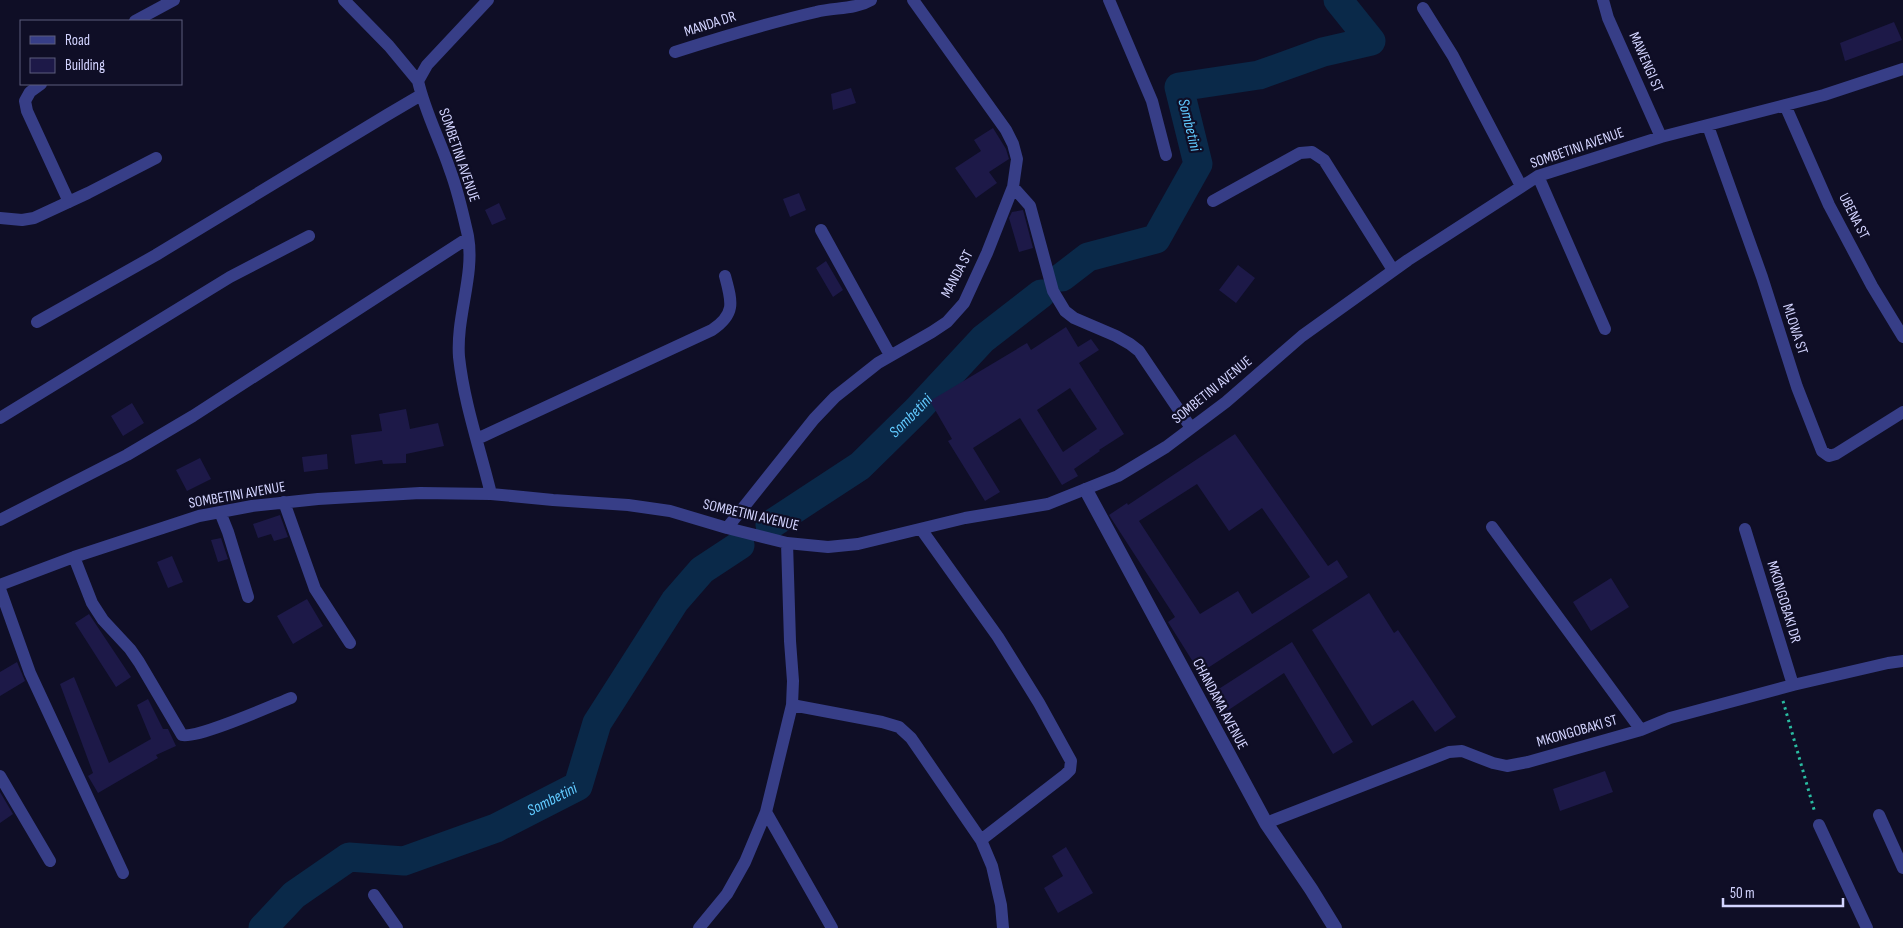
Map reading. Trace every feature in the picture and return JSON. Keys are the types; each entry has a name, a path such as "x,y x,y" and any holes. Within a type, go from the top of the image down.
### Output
{"street":[{"path":"137,20 174,0"},
{"path":"344,0 389,46 418,81 427,65 488,0"},
{"name":"MANDA DR","path":"675,52 748,29 819,11 840,10 872,0"},
{"name":"MANDA ST","path":"727,528 814,419 835,398 890,355 947,322 964,303 977,277 1013,187 1017,159 1013,144 1006,130 913,0"},
{"path":"1109,0 1152,101 1166,155"},
{"name":"MAWENGI ST","path":"1603,0 1608,18 1661,137"},
{"path":"1423,8 1453,56 1521,186"},
{"name":"SOMBETINI AVENUE","path":"0,585 74,557 199,516 252,506 318,499 420,493 491,494 628,505 670,511 727,528 787,542 828,547 858,544 965,518 1048,504 1118,476 1166,447 1226,402 1302,336 1393,270 1538,176 1661,137 1824,95 1903,70"},
{"name":"SOMBETINI AVENUE","path":"418,81 421,95 450,170 468,238 470,264 462,306 459,357 468,404 491,494"},
{"path":"40,85 30,92 25,101 27,111 69,202"},
{"path":"37,322 156,255 421,95"},
{"name":"UBENA ST","path":"1785,105 1829,205 1872,286 1903,336"},
{"name":"MLOWA ST","path":"1708,126 1762,278 1797,387 1822,451 1829,456 1836,454 1903,412"},
{"path":"1213,200 1300,153 1312,152 1324,160 1393,270"},
{"path":"0,218 28,220 69,202 156,158"},
{"path":"1538,176 1604,329"},
{"path":"1013,187 1030,206 1053,291 1065,311 1074,318 1116,336 1139,351 1191,428"},
{"path":"822,230 890,355"},
{"path":"0,418 230,277 309,236"},
{"path":"0,520 127,455 193,416 468,238"},
{"path":"477,439 712,330 724,322 730,311 732,299 725,276"},
{"name":"CHANDAMA AVENUE","path":"1086,490 1266,823 1335,928"},
{"path":"284,502 315,588 350,643"},
{"path":"220,512 248,597"},
{"path":"1492,527 1641,730"},
{"path":"922,528 998,637 1039,703 1071,761 1070,770 1065,775 981,840"},
{"name":"MKONGOBAKI DR","path":"1745,529 1793,685"},
{"path":"699,928 727,894 745,862 766,812 792,706 793,681 787,542"},
{"path":"74,557 92,603 103,620 130,649 139,662 182,735 186,736 229,724 290,698"},
{"path":"0,589 30,673 123,873"},
{"name":"MKONGOBAKI ST","path":"1266,823 1448,752 1462,751 1493,763 1507,766 1528,762 1641,730 1670,718 1793,685 1903,661"},
{"path":"792,706 882,722 899,727 911,738 981,840 992,866 1001,904 1003,928"},
{"path":"0,776 50,861"},
{"path":"766,812 832,928"},
{"path":"1880,815 1903,868"},
{"path":"1819,825 1867,928"},
{"path":"374,895 397,928"}],"path":[{"path":"1779,689 1819,825"}],"building":[{"path":"1894,22 1902,40 1845,61 1840,43"},
{"path":"851,88 856,103 833,110 831,94"},
{"path":"993,128 1006,149 1009,159 989,172 997,183 976,198 955,168 981,151 974,140"},
{"path":"799,193 806,210 790,217 783,199"},
{"path":"499,203 506,219 492,225 485,210"},
{"path":"1023,210 1033,248 1019,252 1009,218 1012,212"},
{"path":"826,261 843,290 833,297 816,268"},
{"path":"1238,265 1255,278 1236,303 1219,290"},
{"path":"1066,327 1078,347 1091,339 1099,350 1079,363 1124,434 1074,469 1078,476 1062,485 1020,418 973,448 1000,492 985,501 948,441 952,439 930,401 1027,343 1031,350","holes":["1070,388 1097,429 1063,452 1037,410"]},
{"path":"132,403 144,423 123,436 111,416"},
{"path":"406,409 410,429 438,423 444,446 406,454 406,463 383,464 382,460 355,464 351,435 382,431 379,414"},
{"path":"1235,434 1328,566 1337,560 1348,577 1200,673 1168,622 1175,617 1109,515 1127,503 1128,505","holes":["1197,484 1229,531 1262,508 1310,577 1252,614 1238,591 1200,614 1139,521"]},
{"path":"327,454 328,469 304,472 302,457"},
{"path":"200,458 211,479 187,491 176,470"},
{"path":"280,515 288,537 274,541 271,534 258,538 253,524"},
{"path":"221,538 228,559 218,562 211,540"},
{"path":"172,556 183,582 168,588 157,562"},
{"path":"1611,578 1629,607 1591,631 1573,602"},
{"path":"1369,593 1394,633 1398,630 1456,717 1435,732 1413,700 1372,726 1312,630"},
{"path":"307,599 323,626 293,644 277,616"},
{"path":"89,614 131,677 116,687 75,623"},
{"path":"1292,642 1353,742 1333,754 1284,673 1227,711 1214,692"},
{"path":"17,662 25,681 0,696 0,672"},
{"path":"74,677 109,763 151,739 137,705 148,699 163,729 168,729 176,746 156,755 158,758 98,793 88,776 93,773 60,684"},
{"path":"1605,771 1613,792 1560,811 1553,789"},
{"path":"0,792 13,814 0,823"},
{"path":"1066,847 1093,893 1058,913 1044,888 1063,876 1052,856"}],"waterway":[{"name":"Sombetini","path":"1062,277 1088,257 1156,239 1198,164 1179,87 1259,75 1323,52 1371,41 1338,0"},
{"name":"Sombetini","path":"770,525 860,466 917,410 983,339 1041,294"},
{"name":"Sombetini","path":"263,928 294,895 349,857 404,861 496,828 578,786 597,723 675,601 702,570 740,545"}]}
